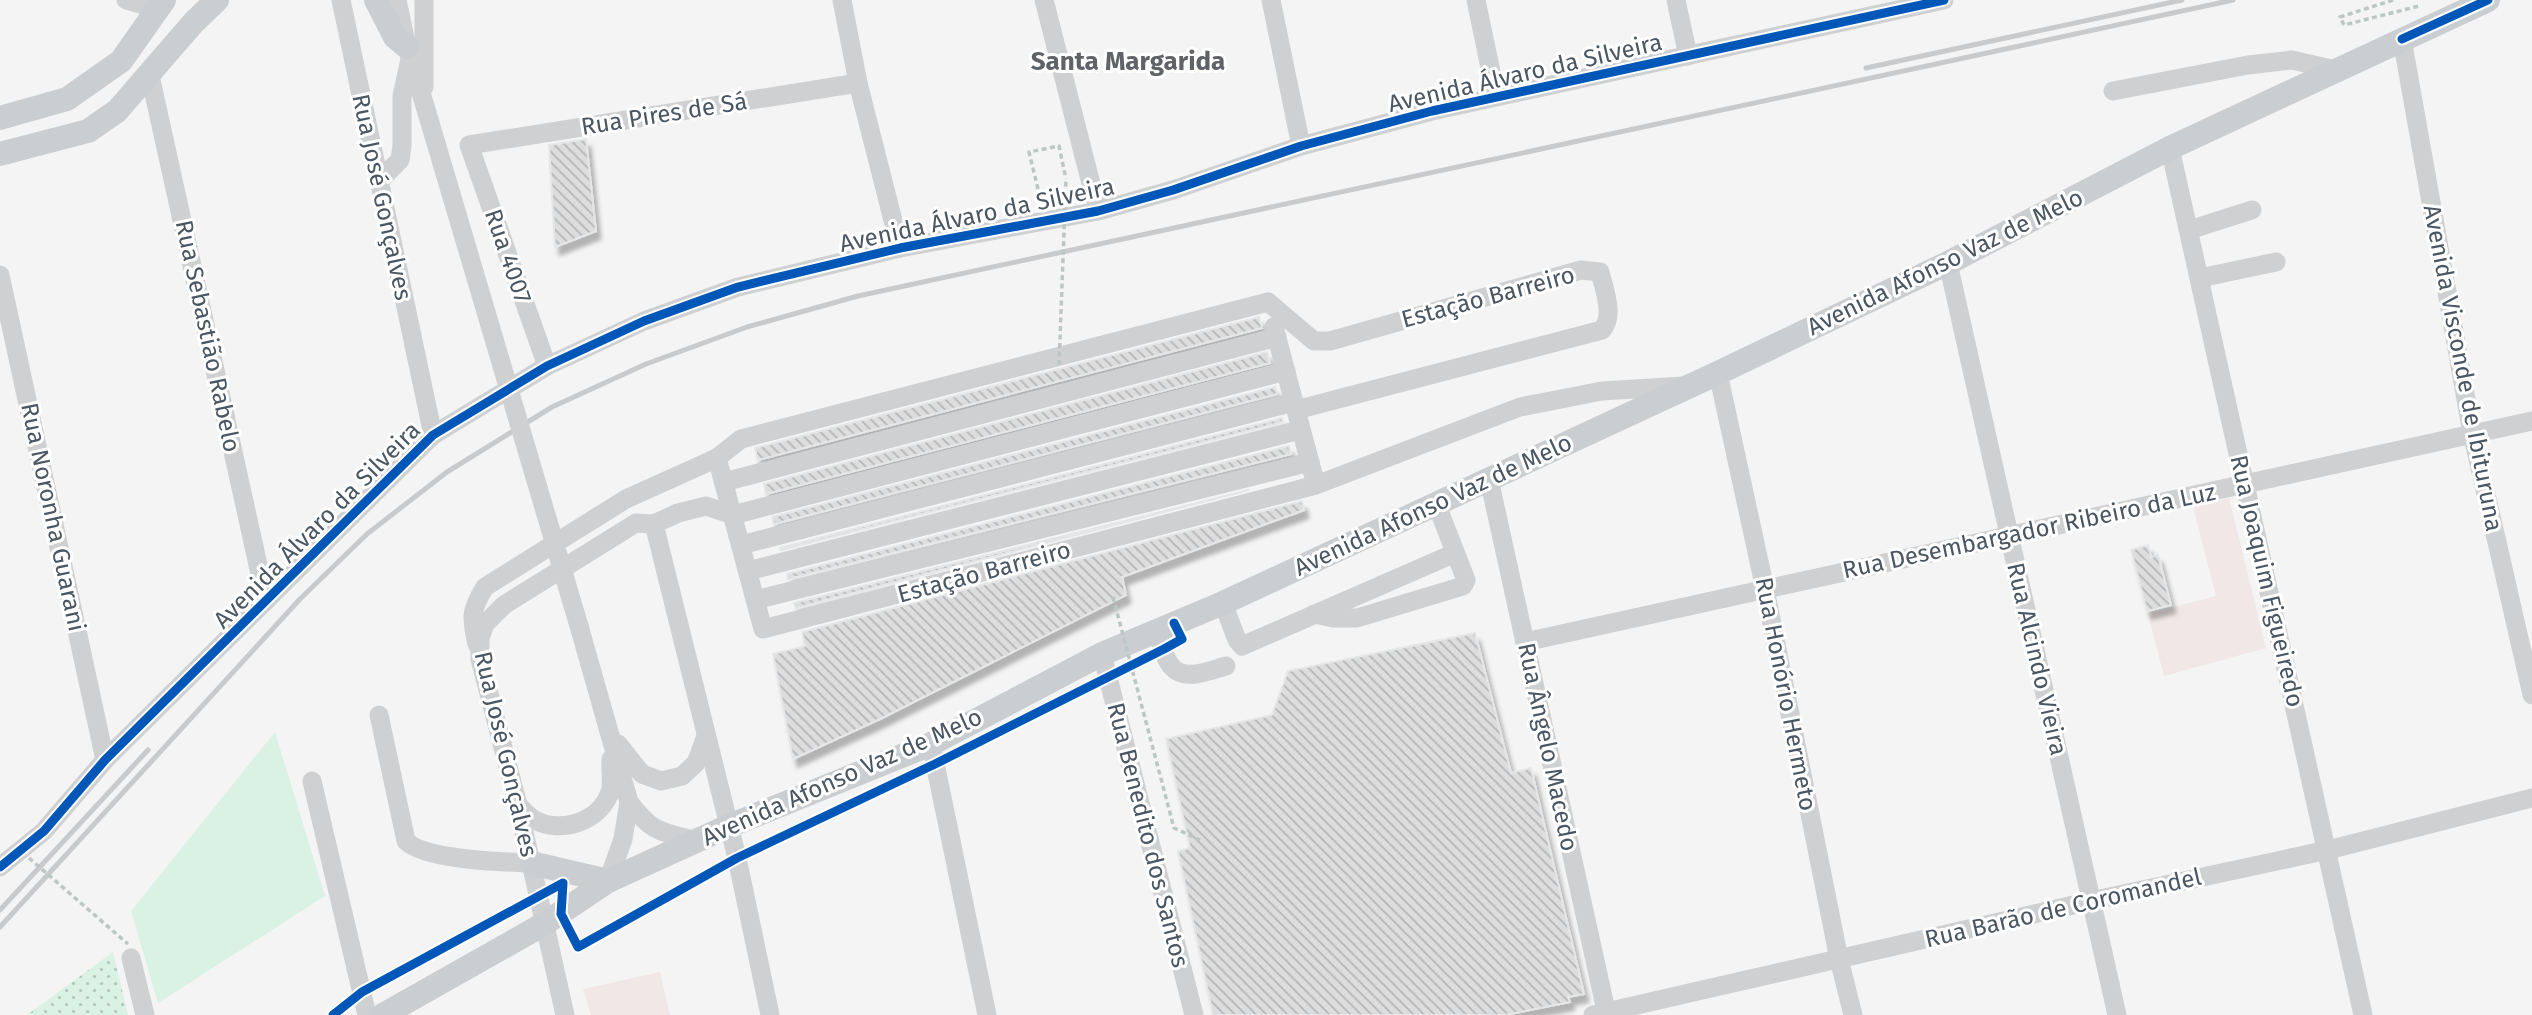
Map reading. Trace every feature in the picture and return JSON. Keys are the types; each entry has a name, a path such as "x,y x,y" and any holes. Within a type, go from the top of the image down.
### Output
{"main road":[{"path":"0,154 88,131 117,111 149,71 217,0"},
{"path":"376,0 395,37 409,53"},
{"name":"Avenida Afonso Vaz de Melo","path":"383,1015 544,924 608,881 729,826 931,744 1161,640 1223,603 1718,373 1948,263 2170,148 2488,0"},
{"path":"0,118 67,99 121,61 161,4"},
{"path":"531,863 608,881"}],"street":[{"path":"126,0 161,4"},
{"name":"Rua José Gonçalves","path":"341,0 433,435"},
{"path":"397,0 409,53 612,736 629,802 645,823 660,832 697,841"},
{"path":"424,0 425,104"},
{"path":"842,0 858,83 900,248"},
{"path":"1044,0 1098,211"},
{"path":"1271,0 1301,146"},
{"path":"1476,0 1496,96"},
{"path":"1676,0 1688,56"},
{"name":"Avenida Álvaro da Silveira","path":"0,867 44,831 105,760 433,435 547,366 644,321 738,288 900,248 1098,211 1173,190 1301,146 1496,96 1944,0"},
{"name":"Avenida Visconde de Ibituruna","path":"2402,39 2472,433 2532,695"},
{"path":"379,181 400,160 402,96 409,53"},
{"path":"2113,91 2248,65 2292,60 2336,70"},
{"name":"Rua Sebastião Rabelo","path":"149,71 266,601"},
{"name":"Rua Pires de Sá","path":"470,145 858,83"},
{"name":"Rua 4007","path":"470,145 547,366"},
{"name":"Rua Joaquim Figueiredo","path":"2170,148 2328,850 2362,1015"},
{"path":"2189,230 2252,211"},
{"path":"2200,278 2276,262"},
{"name":"Rua Alcindo Vieira","path":"1948,263 2117,1015"},
{"name":"Estação Barreiro","path":"741,545 1602,330 1609,315 1600,272 1581,270 1330,341 1314,341 1268,302"},
{"name":"Rua Noronha Guarani","path":"0,275 105,760"},
{"path":"480,659 471,616 485,587 626,499 717,458 741,439 1268,302 1316,485"},
{"path":"724,482 1277,337"},
{"path":"770,1015 729,826 654,524 678,513 706,506 733,515 1286,371"},
{"name":"Rua Honório Hermeto","path":"1718,373 1765,589 1839,959 1853,1015"},
{"name":"Estação Barreiro","path":"717,458 762,629 1316,485 1520,407 1602,391 1691,385"},
{"name":"Rua Desembargador Ribeiro da Luz","path":"1525,642 2532,421"},
{"path":"748,571 1300,430"},
{"name":"Estação Barreiro","path":"755,600 1310,462"},
{"name":"Rua Ângelo Macedo","path":"1489,479 1602,1014"},
{"path":"1313,614 1333,618 1357,618 1463,586 1466,580 1436,503"},
{"name":"Rua José Gonçalves","path":"565,1015 518,805 480,659 480,638 485,624 504,605 636,523 654,524"},
{"path":"1223,603 1234,634 1242,646 1455,553"},
{"path":"1161,640 1172,667 1182,673 1199,674 1226,666"},
{"name":"Rua Benedito dos Santos","path":"1105,666 1194,1015"},
{"path":"379,715 406,841 413,848 473,859 531,863"},
{"path":"612,736 642,774 662,781 682,776 695,763 706,736"},
{"path":"518,805 535,820 556,827 578,823 597,811 610,793 612,736"},
{"path":"931,744 986,1015"},
{"path":"312,780 367,1015"},
{"name":"Rua Barão de Coromandel","path":"1602,1014 2091,901 2328,850 2532,798"},
{"path":"608,881 623,839 629,802"},
{"path":"130,951 145,1015"}],"path":[{"path":"2393,0 2340,17 2344,25 2423,6"},
{"path":"1038,189 1029,152 1059,146 1066,179 1059,365"},
{"path":"1113,597 1174,828 1200,840"},
{"path":"1105,666 1161,640"},
{"path":"29,858 130,951"}],"shaded area":[{"path":"2229,498 2266,648 2164,676 2148,614 2216,596 2193,507"},
{"path":"660,972 670,1015 591,1015 583,989"}],"green space":[{"path":"275,732 325,896 158,1003 131,911"},
{"path":"113,952 128,1015 27,1015"}],"building":[{"path":"586,139 596,231 555,247 549,145"},
{"path":"1259,317 1262,328 758,460 755,448"},
{"path":"1267,352 1270,363 766,494 764,484"},
{"path":"1275,387 1277,394 774,524 772,517"},
{"path":"1282,418 1283,422 781,550 780,548"},
{"path":"1289,446 1291,454 788,579 787,574"},
{"path":"1249,490 796,608 794,603"},
{"path":"1302,501 1304,510 1122,577 1126,595 880,719 793,759 773,654 805,646 802,632"},
{"path":"2148,545 2151,557 2158,555 2171,605 2147,611 2131,550"},
{"path":"1475,633 1511,773 1531,768 1584,994 1568,997 1570,1002 1505,1015 1213,1015 1178,851 1190,848 1166,739 1272,715 1288,671"}],"railway":[{"path":"1866,68 2182,0"},
{"path":"0,927 300,599 367,534 447,472 552,407 646,364 747,327 858,296 2233,0"},
{"path":"0,910 148,750"}],"cycle path":[{"path":"0,867 44,831 105,760 433,435 547,366 644,321 738,287 900,248 1098,211 1173,190 1301,146 1432,111 1944,0"},
{"path":"2402,39 2488,0"},
{"path":"333,1015 362,992 563,883 561,914 578,947 737,858 935,764 1164,649 1182,639 1174,623"}],"district":[{"name":"Santa Margarida","path":"1128,61"}]}
